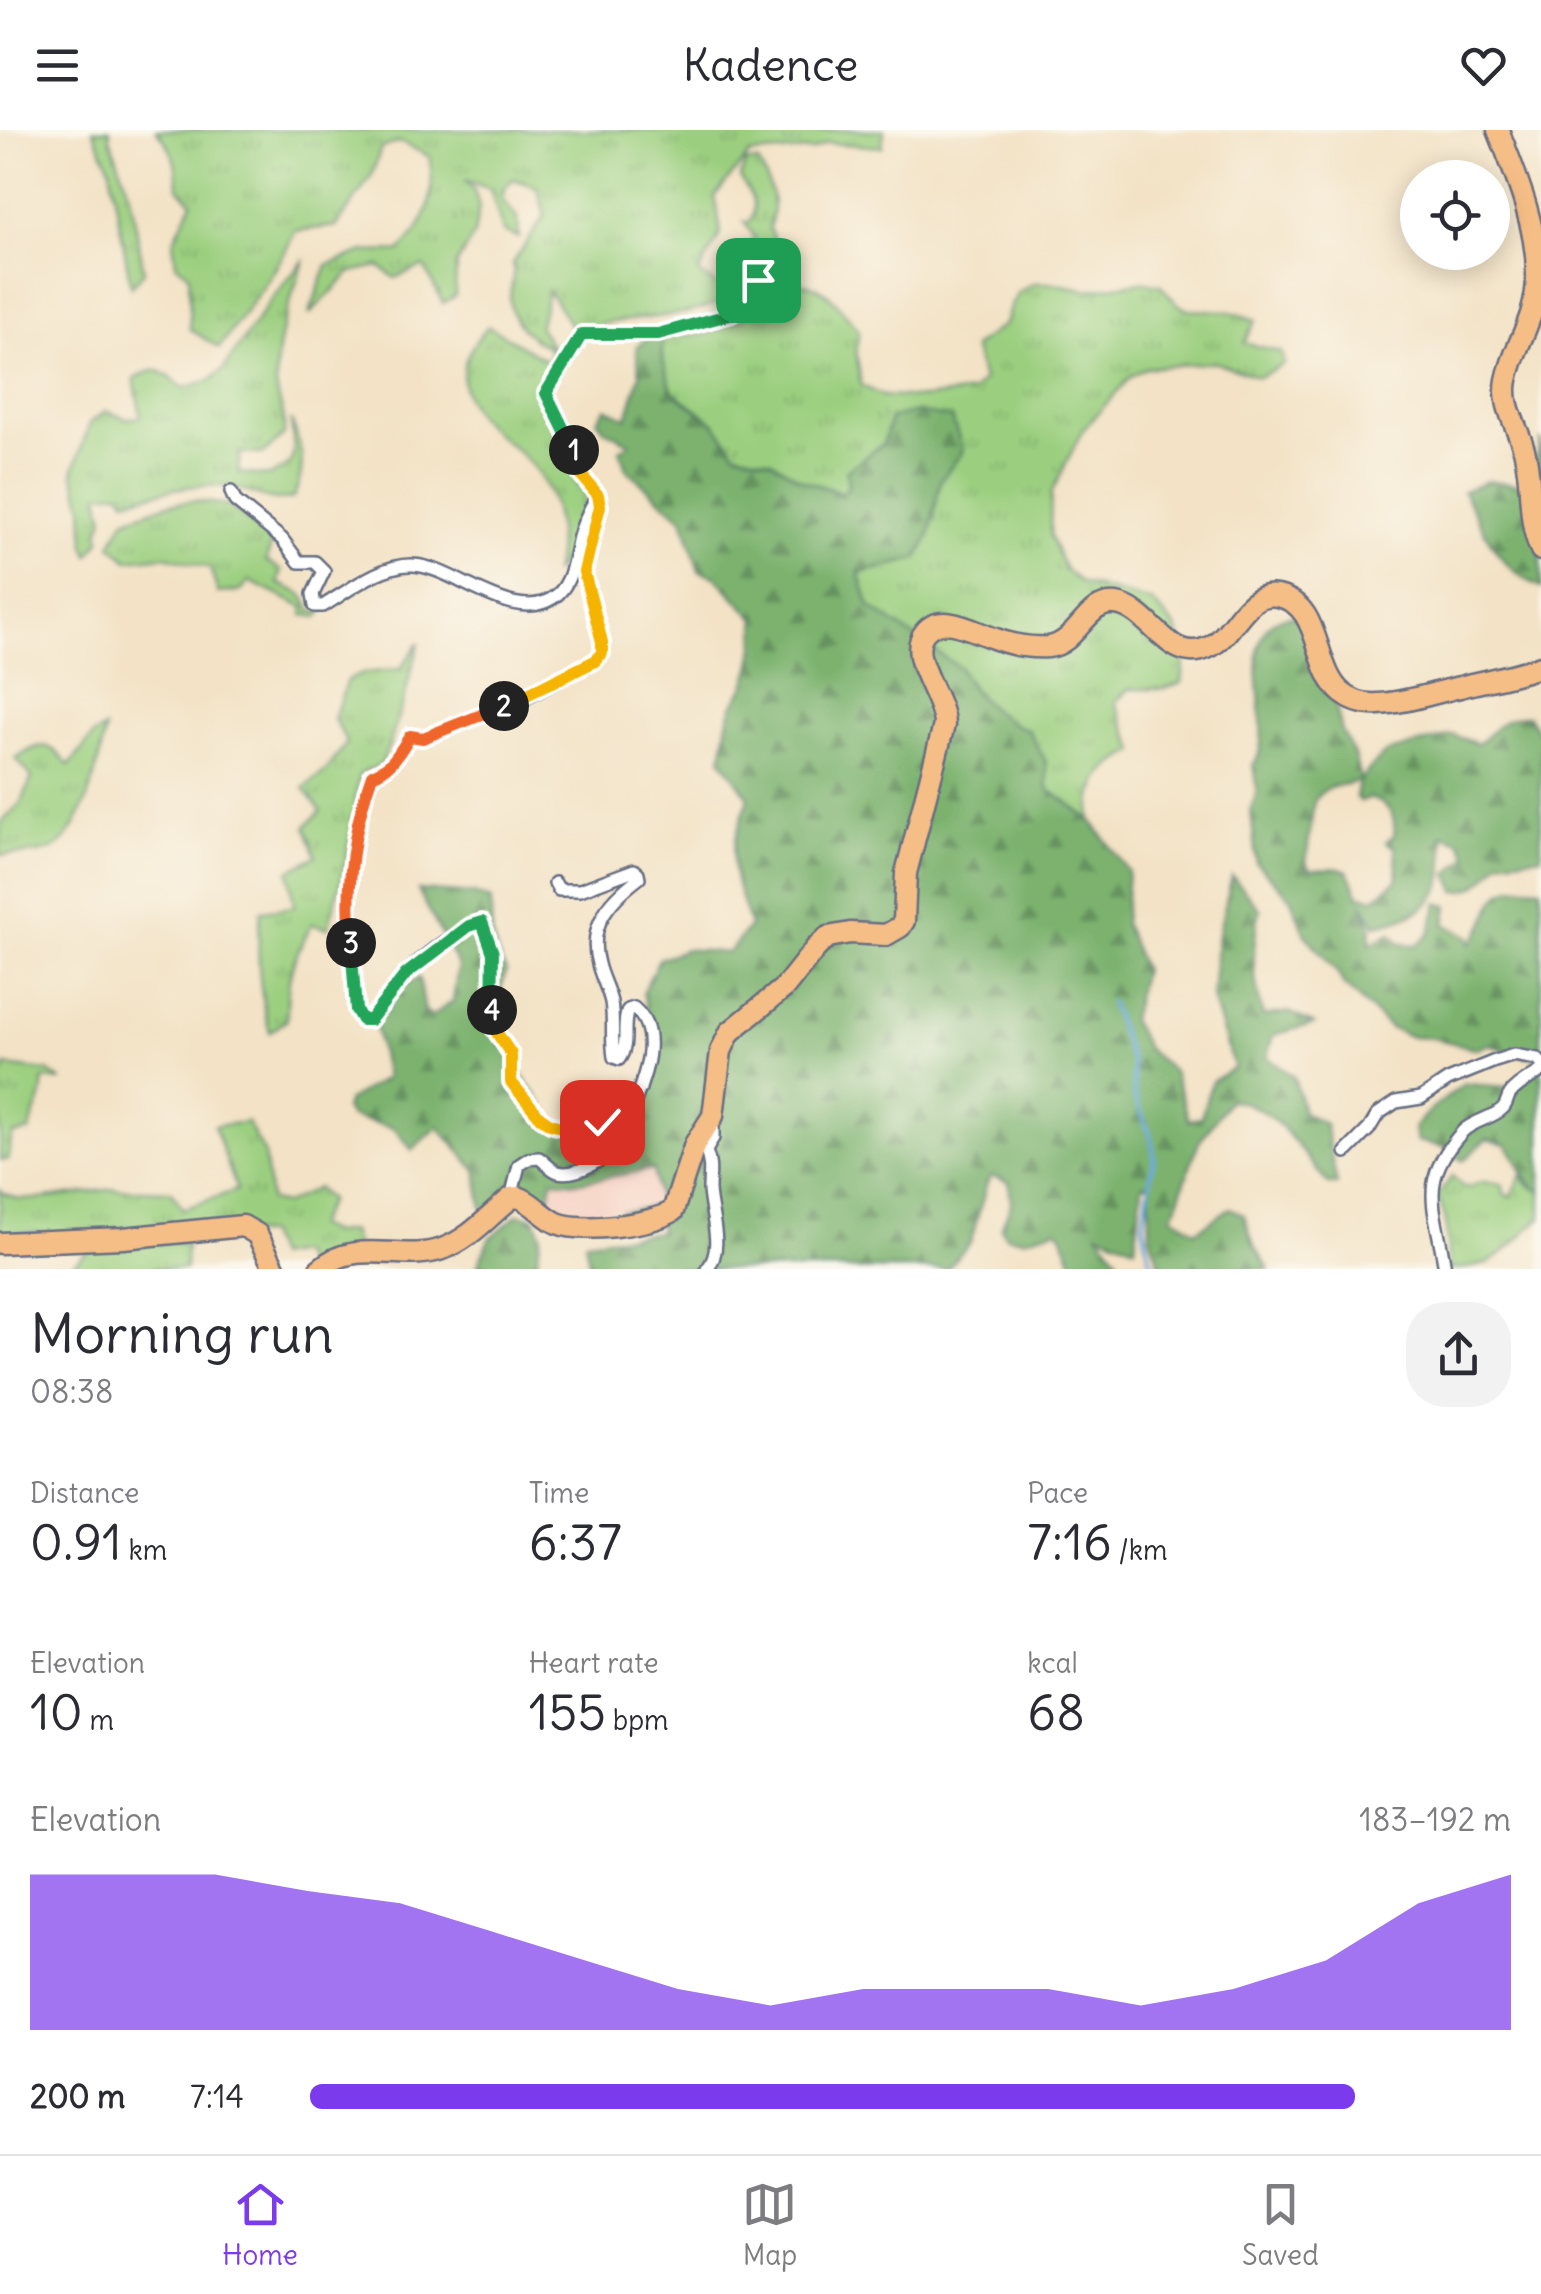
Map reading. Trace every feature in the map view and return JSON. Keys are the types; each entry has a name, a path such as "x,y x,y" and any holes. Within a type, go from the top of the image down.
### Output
{"highway":[{"path":"1498,130 1525,206 1537,264 1531,317 1506,386 1510,412 1529,470 1531,520 1541,550"},
{"path":"320,1269 338,1256 354,1253 442,1249 469,1235 512,1198 524,1198 553,1221 577,1227 662,1218 676,1208 695,1144 713,1116 724,1041 738,1023 786,987 828,937 850,933 886,936 904,921 906,873 944,725 942,707 919,652 921,637 930,627 951,624 1011,643 1049,646 1068,639 1093,612 1110,604 1139,614 1178,648 1196,651 1218,641 1257,599 1274,595 1292,602 1304,613 1337,688 1362,702 1393,703 1541,666"},
{"path":"0,1243 124,1238 243,1226 257,1234 274,1269"}],"street":[{"path":"640,1089 602,1122 565,1128 540,1117 511,1082 511,1054 493,1027 493,953 482,922 469,926 406,974 370,1020 362,1020 356,1010 349,879 362,802 372,775 386,770 396,760 410,736 423,738 524,699 595,661 602,653 584,572 600,506 598,495 578,471 570,436 546,393 582,334 658,334 732,314 776,254"},
{"path":"230,492 236,502 282,538 300,562 315,562 324,571 313,594 315,606 323,606 384,572 413,564 482,593 520,604 544,603 560,592 574,566 579,536 598,495"},
{"path":"512,1198 519,1165 528,1159 539,1158 554,1171 565,1172 588,1166 619,1143 648,1066 646,1035 638,1009 628,1010 624,1053 620,1059 614,1057 610,999 596,961 595,933 602,914 615,896 639,878 638,873 634,870 580,890 559,890 555,883"},
{"path":"1346,1152 1378,1114 1396,1102 1422,1098 1448,1080 1504,1058 1522,1055 1537,1059 1541,1067 1514,1089 1504,1108 1465,1129 1441,1158 1432,1178 1434,1216 1445,1269"},
{"path":"706,1269 714,1254 709,1192 713,1169 706,1150 713,1138 713,1116"}],"shaded area":[{"path":"653,1169 659,1206 573,1214 548,1205 552,1180 579,1182"}],"green space":[{"path":"93,130 110,130 130,194 144,272 131,287 110,168"},
{"path":"156,130 884,130 882,147 827,143 813,150 750,154 715,196 721,233 699,273 731,296 713,305 575,331 548,291 539,327 559,357 536,388 565,448 575,481 585,495 574,546 554,574 558,533 549,493 525,458 481,420 466,396 463,381 470,351 488,326 549,362 550,348 522,328 513,314 510,297 513,263 545,215 537,187 514,179 505,186 502,200 518,218 519,238 503,231 490,189 465,180 474,190 479,207 474,235 456,264 455,296 443,303 424,266 395,278 379,266 351,272 309,315 327,265 364,252 400,251 424,219 432,183 429,156 400,142 381,148 372,175 337,226 295,231 270,277 219,348 190,329 189,274 176,264 173,242 192,202 178,188 173,156"},
{"path":"746,162 758,162 770,186 773,210 769,228 778,248 740,296 729,288 729,270 737,254 755,238 744,222 750,222 754,210 740,177"},
{"path":"305,259 284,319 278,350 276,382 284,435 263,454 240,453 238,473 270,476 290,464 294,452 291,420 302,459 293,498 268,499 218,486 125,500 121,492 99,494 104,519 100,541 89,555 83,506 73,472 90,423 105,411 127,419 141,416 134,379 150,372 165,374 183,388 209,381 223,370 270,301"},
{"path":"1143,282 1161,285 1183,308 1229,312 1256,320 1244,343 1281,352 1284,364 1259,377 1214,362 1146,368 1131,376 1082,431 1051,494 1050,537 1066,571 1081,583 1152,602 1175,627 1186,651 1182,683 1165,689 1129,689 1115,702 1136,752 1115,763 1100,778 1092,797 1091,820 1048,789 1046,762 1028,730 988,706 971,688 960,668 870,608 859,573 917,559 930,535 940,481 963,451 883,444 847,470 848,488 842,493 800,479 771,460 736,452 714,423 672,391 662,357 662,337 708,334 765,308 770,292 801,284 812,286 831,298 859,330 856,350 861,385 883,396 924,398 972,392 983,380 973,347 1005,324 1019,292 1035,283 1088,290"},
{"path":"650,336 662,337 662,357 672,391 714,423 736,452 771,460 800,479 841,493 848,488 847,470 883,444 891,418 917,412 952,418 963,451 940,481 930,535 917,559 859,573 870,607 960,668 971,688 988,706 1028,730 1046,762 1048,789 1091,820 1128,871 1124,924 1143,969 1131,1020 1148,1050 1173,1071 1189,1120 1201,1117 1212,1081 1234,1068 1212,998 1217,939 1232,876 1260,909 1254,962 1263,1016 1289,1012 1314,1024 1273,1035 1267,1057 1294,1077 1303,1112 1325,1124 1337,1184 1328,1184 1273,1120 1245,1103 1229,1100 1198,1144 1173,1216 1196,1231 1230,1208 1244,1215 1253,1243 1269,1269 1162,1269 1150,1236 1149,1182 1142,1186 1135,1247 1098,1232 1125,1269 1076,1269 1057,1229 1024,1239 1006,1236 1001,1228 1011,1204 1009,1182 992,1176 971,1241 947,1269 590,1269 585,1241 660,1232 658,1219 621,1220 621,1211 659,1206 653,1169 579,1182 552,1180 548,1205 522,1198 490,1213 482,1207 477,1171 438,1127 412,1150 394,1128 350,1117 345,1109 348,1100 386,1078 375,1025 402,986 419,978 425,1012 432,1016 453,1001 458,966 418,890 474,894 491,900 495,946 506,971 499,995 521,1073 561,1131 604,1125 647,1087 655,1052 643,992 659,959 685,949 728,953 750,926 733,862 749,798 721,758 731,711 751,667 756,620 715,576 699,571 683,519 626,469 620,450 630,443 605,430 597,420 606,408 627,418 640,374 636,347"},
{"path":"1541,439 1541,588 1503,559 1463,491 1487,481 1522,485 1534,470"},
{"path":"195,501 228,505 283,546 271,545 266,561 282,570 278,583 302,594 312,611 323,611 318,617 303,615 305,608 249,581 241,591 218,593 210,568 165,556 128,560 111,545 124,520 168,504"},
{"path":"1292,616 1300,619 1336,706 1360,779 1385,753 1453,735 1478,744 1511,718 1528,716 1541,736 1541,856 1500,861 1476,886 1456,891 1448,874 1468,857 1460,841 1444,835 1443,876 1440,888 1427,905 1408,916 1375,925 1361,902 1371,927 1370,944 1391,933 1400,944 1416,945 1429,935 1438,903 1448,906 1445,924 1470,937 1470,944 1500,894 1508,889 1541,888 1541,1059 1489,1044 1478,1049 1411,1037 1390,1028 1343,984 1305,934 1290,897 1256,863 1251,810 1257,791 1253,765 1260,750 1261,729 1258,657 1262,637 1272,623","holes":["1359,781 1356,797 1382,804 1394,822 1394,836 1386,842 1395,848 1398,879 1375,898 1359,895 1348,871 1311,869 1306,862 1318,796 1333,787"]},
{"path":"419,643 382,763 360,774 345,866 328,928 312,924 291,970 287,1020 270,1032 260,972 261,911 294,907 289,871 316,856 306,826 321,811 304,788 326,771 347,743 334,719 347,680 400,669"},
{"path":"105,729 89,793 66,838 43,852 0,855 0,824 22,802 32,777 16,759 33,748 46,746 69,766 93,736"},
{"path":"6,1066 47,1071 62,1081 43,1079 30,1131 12,1135 8,1160 0,1160 0,1073 4,1073"},
{"path":"1541,1066 1541,1192 1528,1182 1506,1144 1487,1139 1463,1161 1443,1147 1417,1141 1414,1128 1464,1084 1511,1087"},
{"path":"247,1122 264,1153 270,1201 285,1204 317,1188 329,1200 316,1226 332,1233 351,1231 356,1248 323,1258 308,1269 299,1253 276,1257 267,1234 0,1233 0,1188 2,1193 19,1199 113,1189 171,1191 183,1209 237,1190 214,1126"},
{"path":"1522,1175 1527,1184 1541,1192 1541,1218 1492,1261 1449,1269 1446,1221 1438,1195 1453,1176 1461,1186 1469,1188 1482,1182 1503,1185 1504,1194 1511,1197"},
{"path":"518,1214 535,1218 541,1234 536,1269 476,1269 489,1239"},
{"path":"186,1243 185,1269 67,1269 93,1247"}],"waterway":[{"path":"1110,1002 1132,1064 1134,1095 1151,1137 1154,1156 1143,1224 1156,1269"}],"route":[{"path":"602,1122 565,1128 550,1124 511,1082 511,1054 493,1027 493,953 482,922 469,926 428,956 406,974 377,1014 362,1020 356,1010 349,879 362,802 372,775 386,770 396,760 410,736 423,738 524,699 595,661 602,653 584,572 600,506 598,495 578,471 570,436 546,393 582,334 658,334 732,314 758,280"}]}
